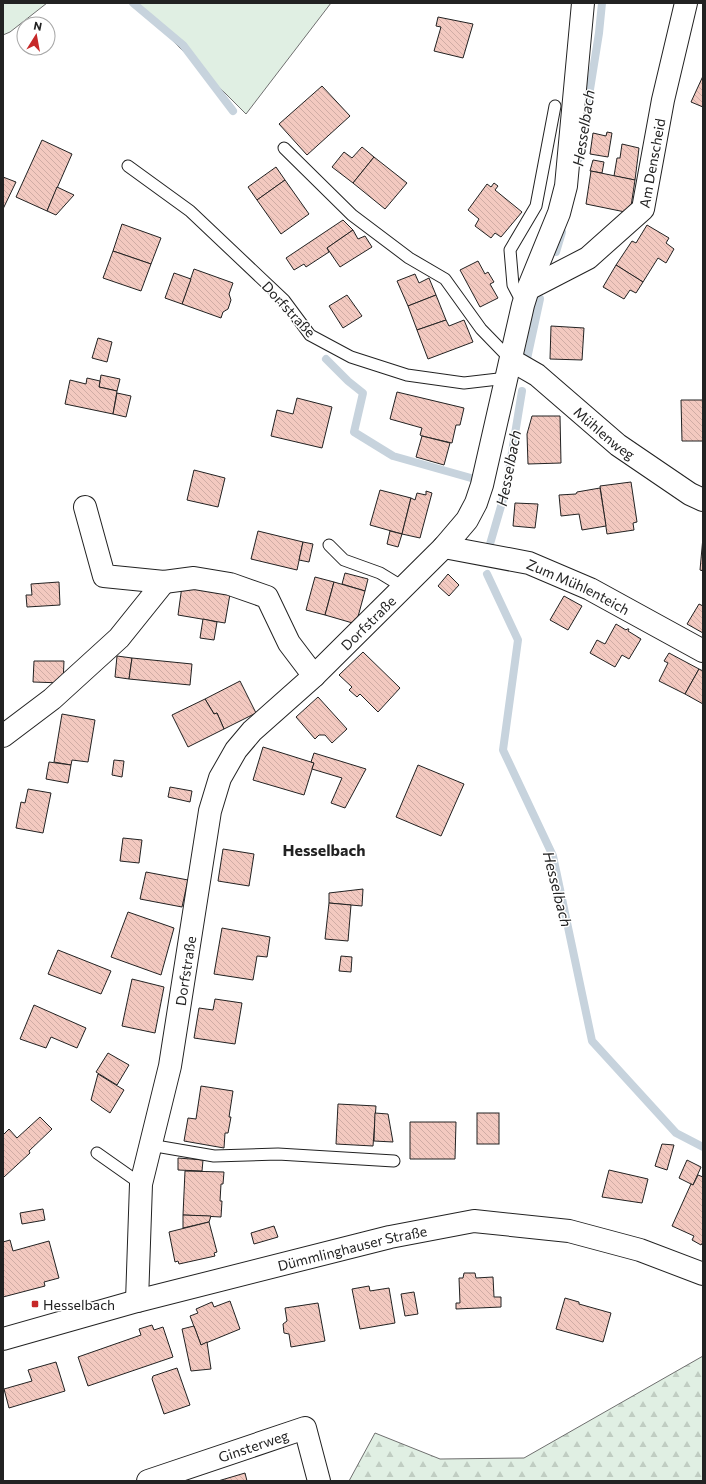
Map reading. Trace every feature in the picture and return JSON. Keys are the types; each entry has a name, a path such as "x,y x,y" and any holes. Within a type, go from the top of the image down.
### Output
{"street":[{"name":"Dorfstraße","path":"137,1301 141,1184 170,1066 210,811 220,778 236,750 252,731 314,676 444,547 466,520 476,503 482,485 525,297 559,213 566,186 583,3"},
{"name":"Am Denscheid","path":"525,297 588,258 643,209 663,100 686,3"},
{"name":"Mühlenweg","path":"509,369 537,375 618,445 690,494 703,500"},
{"path":"85,507 104,576 164,582 194,578 230,584 267,597 289,643 314,676"},
{"name":"Zum Mühlenteich","path":"444,547 528,562 590,588 703,651"},
{"path":"3,736 52,698 119,638 164,582"},
{"name":"Dümmlinghauser Straße","path":"3,1339 137,1301 390,1237 474,1221 569,1231 640,1250 703,1274"},
{"name":"Ginsterweg","path":"148,1481 306,1428 318,1481"}],"lane":[{"path":"525,297 513,285 510,250 536,206 555,106"},
{"path":"284,148 352,215 409,258 444,279 509,369"},
{"name":"Dorfstraße","path":"128,166 195,216 284,300 310,335 351,357 407,375 464,383 509,369"},
{"path":"329,545 344,560 380,573 403,587"},
{"path":"150,1144 214,1156 278,1154 394,1161"},
{"path":"97,1153 141,1184"}],"green space":[{"path":"3,3 47,3 30,16 16,16 16,27 3,35"},
{"path":"135,3 331,3 246,114"},
{"path":"703,1356 703,1481 349,1481 375,1433 440,1459 524,1458"}],"building":[{"path":"438,17 473,24 463,58 434,51 441,27 436,26"},
{"path":"703,76 703,107 691,102"},
{"path":"322,86 350,116 307,155 279,124"},
{"path":"607,132 612,133 608,157 590,154 593,133 606,136"},
{"path":"42,140 72,154 47,211 16,197"},
{"path":"622,144 639,148 635,180 614,176 617,158 620,158"},
{"path":"362,147 374,157 353,183 332,167 344,152 352,158"},
{"path":"374,157 407,183 385,209 353,183"},
{"path":"593,160 604,162 602,173 590,171"},
{"path":"276,167 285,180 257,200 248,187"},
{"path":"591,171 635,180 630,213 586,204"},
{"path":"3,177 16,182 3,209"},
{"path":"285,180 309,214 281,234 257,200"},
{"path":"494,183 498,186 495,190 522,212 501,237 495,233 491,238 475,226 479,219 468,210 487,184 491,187"},
{"path":"57,187 74,195 56,215 47,211"},
{"path":"343,220 353,230 327,248 329,252 306,267 304,264 294,270 286,258"},
{"path":"122,224 161,238 151,264 113,251"},
{"path":"647,225 669,238 666,243 674,249 666,263 658,258 643,282 616,265 632,241 636,243"},
{"path":"353,230 358,239 365,236 372,247 340,267 327,248"},
{"path":"113,251 151,264 141,291 103,278"},
{"path":"478,261 485,274 488,272 494,282 490,284 498,298 480,307 460,270"},
{"path":"616,265 643,282 636,293 630,290 624,299 603,287"},
{"path":"194,269 233,283 229,294 231,300 228,309 223,312 221,318 182,304"},
{"path":"174,273 191,279 182,304 165,298"},
{"path":"415,274 419,283 429,278 436,295 408,306 397,281"},
{"path":"347,295 362,316 343,328 329,306"},
{"path":"436,295 446,320 417,330 408,306"},
{"path":"446,320 449,326 464,320 473,342 428,359 417,330"},
{"path":"551,326 584,328 582,360 550,359"},
{"path":"98,338 112,342 107,362 92,358"},
{"path":"101,375 120,379 117,391 99,387"},
{"path":"87,378 100,381 99,387 117,391 113,414 65,404 70,380 86,384"},
{"path":"397,392 464,408 460,425 456,425 452,443 422,436 420,435 422,428 390,419"},
{"path":"117,393 131,396 126,417 113,414"},
{"path":"297,398 332,407 322,448 271,436 277,410 293,414"},
{"path":"681,400 703,400 703,441 682,441"},
{"path":"532,416 560,416 561,463 528,464 527,434"},
{"path":"422,436 450,443 444,465 416,457"},
{"path":"194,470 225,478 218,507 187,500"},
{"path":"631,482 637,522 633,523 634,530 607,534 600,486"},
{"path":"600,488 606,526 582,530 579,514 561,516 559,495 576,494 577,492"},
{"path":"380,490 411,498 402,534 370,525"},
{"path":"426,491 432,493 420,538 402,534 411,498 415,500 417,493 426,495"},
{"path":"515,503 538,504 535,528 513,526"},
{"path":"258,531 303,542 297,570 251,559"},
{"path":"390,531 402,534 398,547 387,544"},
{"path":"703,537 703,571 700,570"},
{"path":"303,542 313,544 309,562 299,560"},
{"path":"345,573 368,579 365,591 342,584"},
{"path":"448,574 459,585 449,596 438,586"},
{"path":"315,577 334,582 325,615 306,610"},
{"path":"59,582 60,605 27,607 26,595 32,595 31,584"},
{"path":"334,582 365,591 356,624 325,615"},
{"path":"182,586 230,594 225,623 178,615"},
{"path":"564,596 582,606 568,630 550,620"},
{"path":"699,604 703,606 703,633 687,624"},
{"path":"203,619 217,622 214,640 200,638"},
{"path":"616,624 626,630 629,629 628,631 641,639 629,659 622,655 615,667 590,653 597,640 605,644"},
{"path":"363,652 400,688 378,712 360,694 357,697 349,690 352,687 339,675"},
{"path":"669,653 699,669 685,694 659,681 668,663 664,661"},
{"path":"117,656 132,658 129,679 115,677"},
{"path":"132,658 192,664 190,685 129,679"},
{"path":"34,661 64,661 63,683 33,682"},
{"path":"699,669 703,671 703,704 685,694"},
{"path":"240,681 256,713 224,729 217,713 214,714 205,699"},
{"path":"318,697 347,729 332,743 325,735 319,735 315,739 296,717"},
{"path":"205,699 214,714 217,713 224,729 188,747 172,715"},
{"path":"62,714 95,720 88,762 72,760 71,765 54,762"},
{"path":"263,747 314,763 304,795 253,780"},
{"path":"314,753 366,769 345,808 331,803 342,778 312,769 314,763 311,762"},
{"path":"114,760 124,761 122,777 112,775"},
{"path":"49,762 71,765 68,783 46,779"},
{"path":"418,765 464,784 441,836 396,817"},
{"path":"170,787 192,791 190,802 168,797"},
{"path":"28,789 51,793 43,833 16,828 21,802 25,803"},
{"path":"123,838 142,840 139,863 120,861"},
{"path":"223,849 254,854 249,886 218,881"},
{"path":"146,872 188,880 182,907 140,899"},
{"path":"363,889 362,906 329,903 329,893"},
{"path":"329,903 351,905 348,941 325,939"},
{"path":"128,912 174,928 161,975 111,957"},
{"path":"222,928 270,937 267,957 257,956 253,980 214,974"},
{"path":"58,950 111,971 101,994 48,974"},
{"path":"341,956 352,957 351,972 339,971"},
{"path":"132,979 164,987 155,1033 122,1026"},
{"path":"215,999 242,1003 235,1044 194,1038 199,1008 213,1010"},
{"path":"34,1005 86,1028 77,1048 51,1037 46,1048 20,1039"},
{"path":"108,1053 129,1065 117,1085 96,1072"},
{"path":"98,1074 124,1090 110,1113 91,1100"},
{"path":"201,1086 233,1091 229,1117 231,1117 228,1133 225,1133 224,1148 184,1141 188,1118 196,1119"},
{"path":"338,1104 376,1106 373,1146 336,1144"},
{"path":"375,1113 388,1114 393,1142 374,1141"},
{"path":"477,1113 499,1113 499,1144 477,1144"},
{"path":"40,1117 52,1129 29,1151 30,1153 4,1177 3,1135 9,1129 17,1138"},
{"path":"410,1122 456,1122 455,1159 410,1159"},
{"path":"662,1144 674,1145 667,1170 655,1166"},
{"path":"178,1158 203,1160 202,1171 178,1170"},
{"path":"687,1160 701,1167 693,1185 679,1178"},
{"path":"609,1170 648,1179 642,1203 602,1197"},
{"path":"185,1171 224,1172 223,1184 221,1184 221,1217 183,1215"},
{"path":"698,1175 703,1177 703,1242 701,1245 692,1240 694,1236 672,1226 691,1184 693,1185"},
{"path":"43,1209 45,1220 22,1224 20,1213"},
{"path":"183,1215 211,1216 209,1222 183,1228"},
{"path":"209,1222 217,1252 214,1253 215,1256 179,1264 178,1261 175,1262 169,1232"},
{"path":"274,1226 278,1237 254,1244 251,1233"},
{"path":"10,1240 13,1251 49,1241 59,1278 44,1282 45,1286 3,1297 3,1242"},
{"path":"464,1273 475,1273 476,1278 493,1277 494,1297 501,1297 501,1307 456,1309 456,1303 460,1303 459,1278 463,1278"},
{"path":"369,1286 370,1291 389,1288 395,1323 360,1329 352,1289"},
{"path":"414,1292 418,1314 405,1316 401,1294"},
{"path":"565,1298 579,1302 579,1304 611,1313 603,1342 556,1329"},
{"path":"230,1301 240,1329 201,1345 190,1316 198,1313 196,1309 212,1302 214,1307"},
{"path":"318,1303 325,1341 291,1347 289,1334 284,1333 283,1324 287,1321 285,1308"},
{"path":"152,1325 154,1330 163,1327 173,1357 88,1386 78,1357 141,1335 139,1329"},
{"path":"194,1326 201,1345 207,1342 211,1369 191,1371 182,1329"},
{"path":"56,1362 65,1391 9,1408 4,1389 32,1381 28,1370"},
{"path":"177,1368 190,1405 164,1414 152,1379 153,1376"},
{"path":"245,1473 247,1481 218,1481"}],"waterway":[{"path":"133,3 183,45 233,111"},
{"name":"Hesselbach","path":"579,158 599,33 602,3"},
{"name":"Hesselbach","path":"556,252 562,232"},
{"name":"Hesselbach","path":"527,359 540,299"},
{"path":"326,359 348,381 363,393 354,432 393,456 471,478"},
{"name":"Hesselbach","path":"490,544 506,489 522,391"},
{"name":"Hesselbach","path":"487,574 518,640 503,750 553,856 592,1041 676,1133 703,1147"}],"place":[{"name":"Hesselbach","path":"35,1304"}],"district":[{"name":"Hesselbach","path":"324,849"}]}
